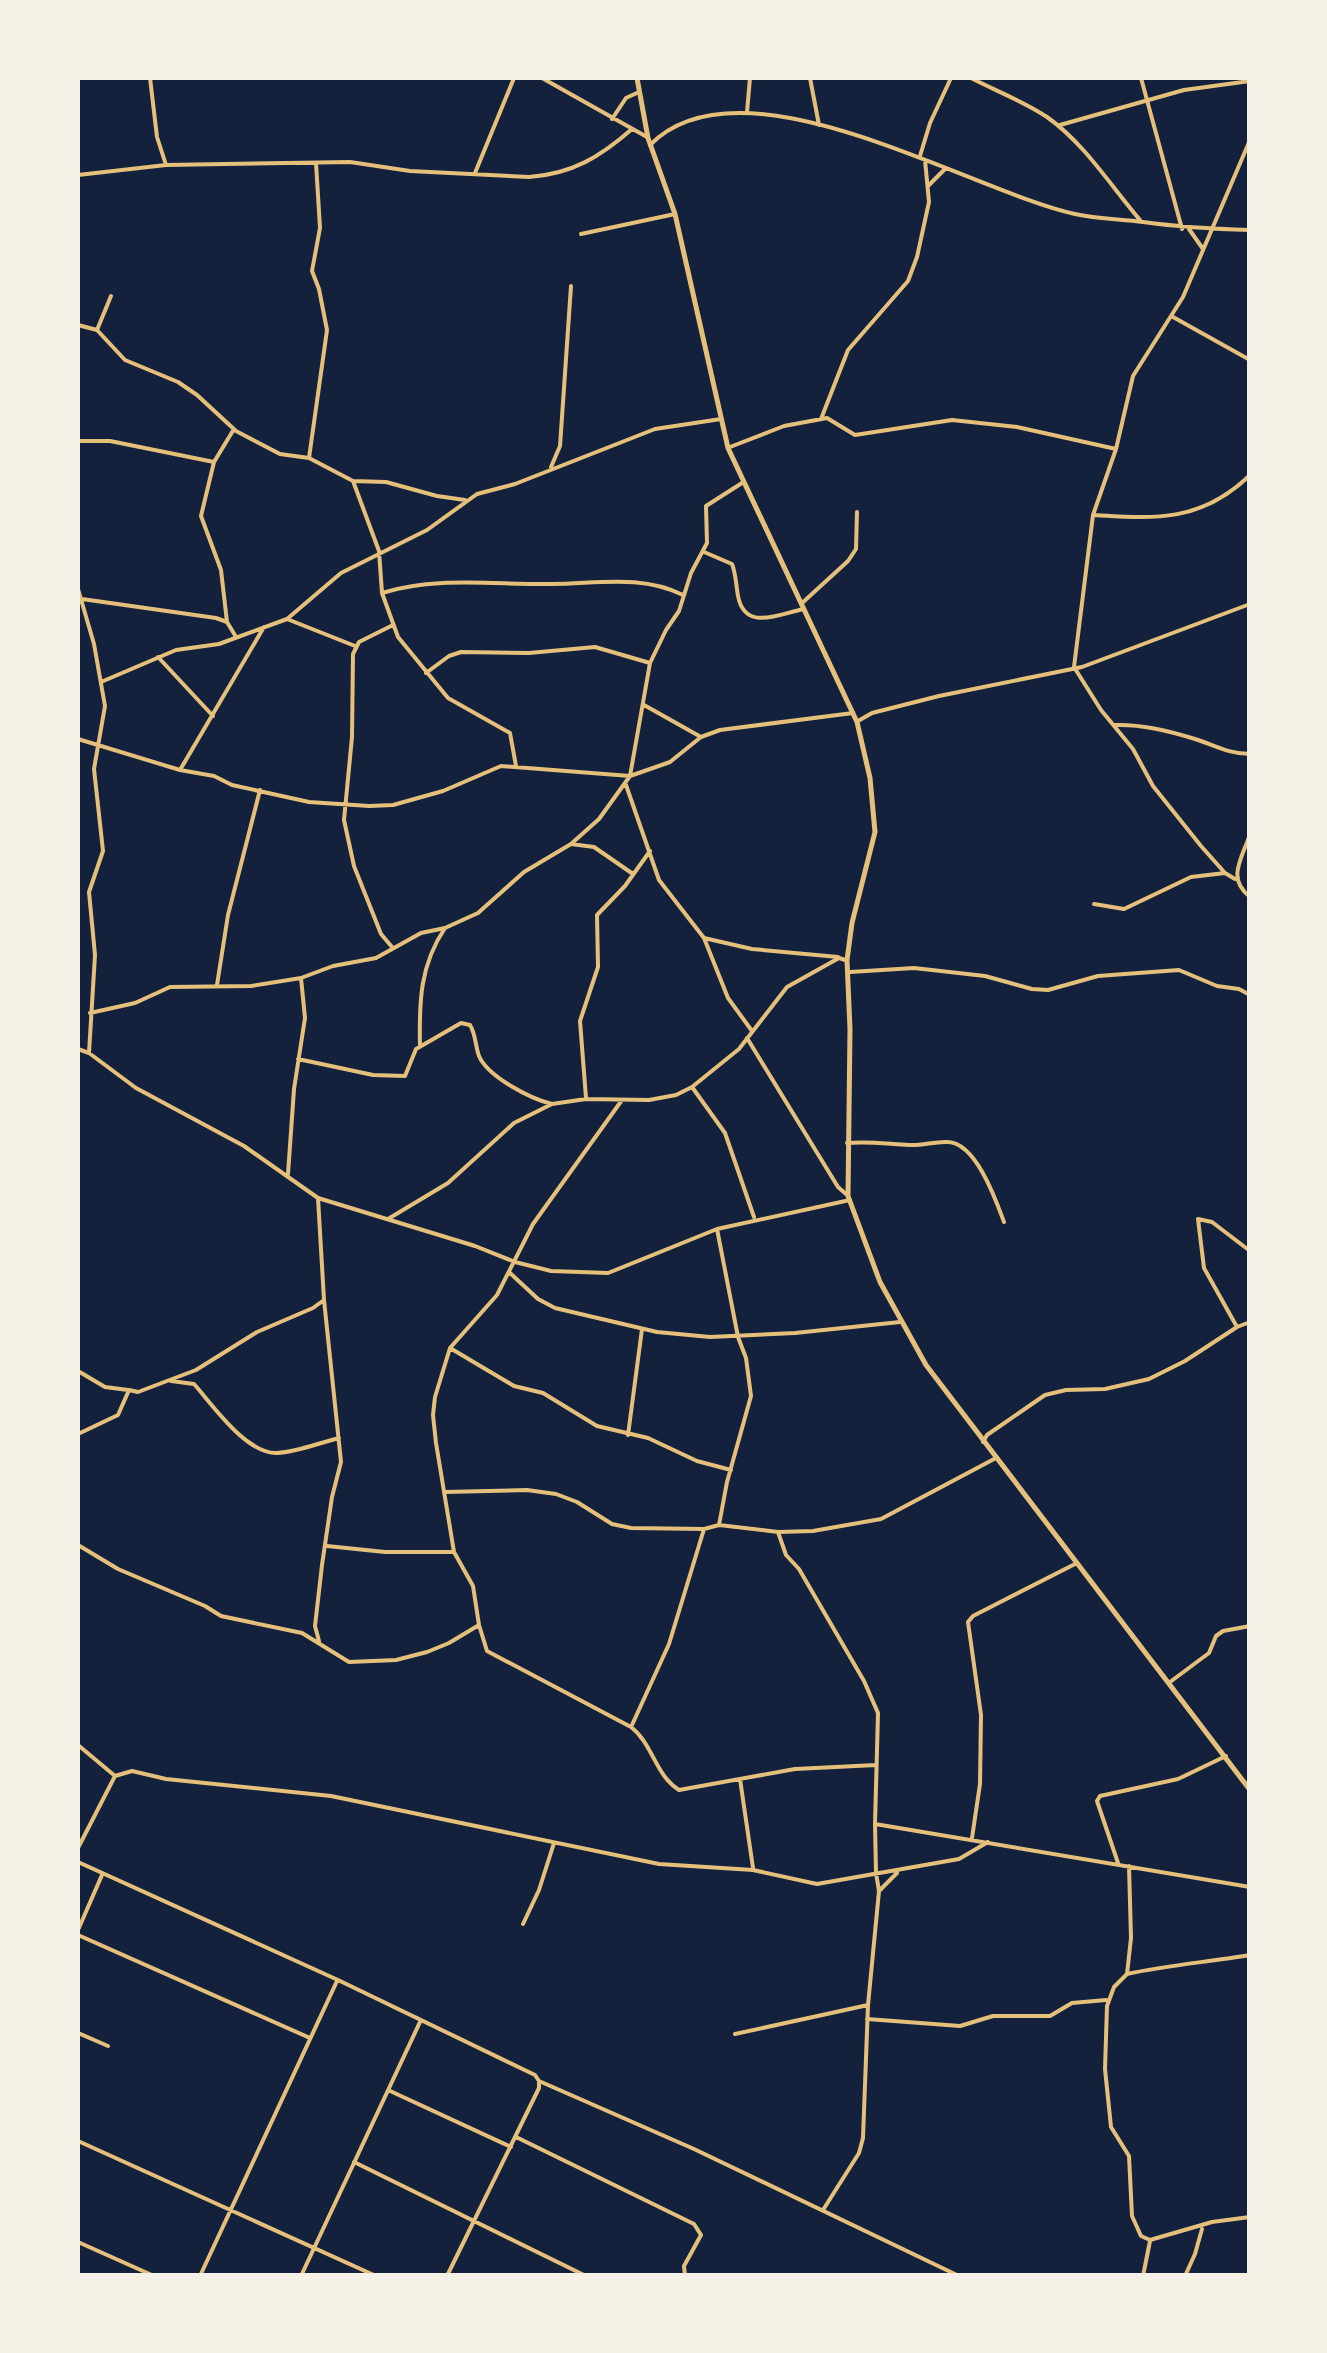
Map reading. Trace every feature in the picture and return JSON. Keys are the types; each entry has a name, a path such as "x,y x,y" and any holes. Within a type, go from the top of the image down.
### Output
{"street":[{"path":"150,78 157,136 166,165"},
{"path":"474,172 514,78"},
{"path":"542,78 649,142"},
{"path":"637,78 649,142 674,214 728,448 857,722 870,778 875,832 843,959 848,972 850,1029 849,1198 868,1256 926,1365 1250,1790"},
{"path":"747,112 750,78"},
{"path":"810,78 819,125"},
{"path":"820,419 848,350 908,281 920,245 929,186 922,159 930,123 952,78"},
{"path":"972,78 1004,92 1058,126 1092,159 1142,222"},
{"path":"1141,78 1185,229 1196,235 1204,250"},
{"path":"1058,126 1184,90 1250,81"},
{"path":"612,119 630,94 639,92"},
{"path":"649,142 698,117 747,112 819,125 1075,214 1185,229 1250,230"},
{"path":"78,175 166,165 350,162 410,171 529,177 571,170 595,159 632,130"},
{"path":"1250,140 1173,316 1136,370 1094,515 1074,667 1101,710 1133,749 1153,786 1250,897"},
{"path":"310,458 327,330 312,271 320,228 316,164"},
{"path":"929,186 946,168"},
{"path":"581,234 674,214"},
{"path":"551,468 560,446 571,286"},
{"path":"96,330 111,296"},
{"path":"1173,316 1250,360"},
{"path":"78,325 96,330 125,360 178,382 234,429 280,454 310,458 353,481 393,484 465,500"},
{"path":"101,682 189,646 236,638 287,619 328,582 379,551 427,530 465,500 516,484 655,428 720,419"},
{"path":"728,448 784,426 820,419 833,420 855,435 930,422 979,422 1116,449"},
{"path":"234,429 214,462 202,516 221,570 227,622 236,638"},
{"path":"78,441 110,441 214,462"},
{"path":"1094,515 1145,519 1187,512 1213,504 1250,475"},
{"path":"353,481 379,551 382,592 393,626 426,673 455,703 510,733 516,766"},
{"path":"90,1012 112,1010 170,987 251,986 301,978 333,966 376,958 421,933 478,914 524,872 572,844 599,819 630,776 650,663 680,611 682,595 704,552 708,534 706,506 742,483"},
{"path":"704,552 732,564 744,613 766,618 803,607 848,561 856,549 856,512"},
{"path":"382,592 410,585 618,580 682,595"},
{"path":"78,589 105,706 94,769 103,844 90,892 95,955 90,1052"},
{"path":"82,599 227,622"},
{"path":"857,722 872,713 923,700 1118,656 1250,604"},
{"path":"287,619 356,646 393,626"},
{"path":"180,770 264,627"},
{"path":"356,646 344,820 354,866 381,934 394,948"},
{"path":"426,673 461,652 529,653 594,647 650,663"},
{"path":"158,657 213,716"},
{"path":"643,704 701,737"},
{"path":"78,739 180,770 208,774 232,786 310,802 394,805 443,791 496,767 630,776 676,759 701,737 736,728 853,713"},
{"path":"1116,725 1144,726 1196,739 1230,753 1250,754"},
{"path":"626,784 660,880 704,938 728,998 752,1031"},
{"path":"216,985 228,915 260,790"},
{"path":"1235,879 1250,834"},
{"path":"572,844 594,847 634,875"},
{"path":"586,1099 580,1022 598,967 597,915 650,851"},
{"path":"1094,904 1124,908 1191,877 1226,873"},
{"path":"420,1046 423,971 445,928"},
{"path":"704,938 752,949 843,959"},
{"path":"388,1219 448,1183 514,1123 552,1104 676,1095 692,1087 747,1038 787,987 843,959"},
{"path":"848,972 914,968 986,976 1032,990 1048,990 1098,976 1180,970 1250,995"},
{"path":"288,1174 305,1018 301,978"},
{"path":"298,1059 396,1078 406,1076 420,1046 454,1024 470,1025 486,1066 524,1094 552,1104"},
{"path":"747,1038 838,1187 849,1198"},
{"path":"78,1049 90,1052 123,1081 232,1138 318,1198 552,1271 608,1272 717,1230 849,1198"},
{"path":"692,1087 725,1133 754,1219"},
{"path":"622,1100 532,1224 496,1295 450,1348 433,1414 454,1552 472,1586 488,1650 631,1727 643,1738 674,1788 682,1790 814,1766 876,1764"},
{"path":"847,1143 959,1145 989,1184 1004,1222"},
{"path":"318,1198 324,1300 342,1462 332,1497 315,1626 321,1645"},
{"path":"1237,1327 1204,1268 1198,1219 1212,1222 1250,1252"},
{"path":"717,1230 751,1396 719,1526"},
{"path":"510,1273 555,1308 676,1334 738,1337 900,1322"},
{"path":"78,1371 108,1388 138,1392 196,1370 257,1332 324,1300"},
{"path":"983,1442 987,1435 1044,1394 1117,1387 1149,1378 1250,1322"},
{"path":"628,1435 642,1328"},
{"path":"450,1348 514,1386 543,1393 583,1419 657,1442 697,1462 731,1470"},
{"path":"166,1380 194,1384 231,1426 267,1452 284,1452 339,1438"},
{"path":"78,1434 118,1415 129,1390"},
{"path":"444,1492 540,1492 577,1502 612,1524 704,1529 719,1526 778,1532 838,1528 881,1519 996,1458"},
{"path":"631,1727 644,1692 670,1644 704,1529"},
{"path":"778,1532 786,1555 808,1583 875,1704 879,1722 875,1824 880,1891 868,2005 861,2146 823,2210"},
{"path":"78,1545 118,1570 221,1616 302,1633 348,1662 396,1660 449,1643 479,1625"},
{"path":"327,1546 384,1552 454,1552"},
{"path":"972,1838 980,1784 981,1716 968,1622 1077,1563"},
{"path":"1170,1682 1208,1653 1223,1631 1250,1626"},
{"path":"78,1745 115,1776"},
{"path":"1118,1864 1105,1832 1097,1801 1100,1796 1178,1779 1226,1756"},
{"path":"78,1848 115,1776 132,1771 198,1783 331,1796 659,1864 753,1870 817,1884 964,1858 988,1842"},
{"path":"740,1779 753,1870"},
{"path":"875,1824 1250,1886"},
{"path":"523,1924 540,1890 554,1843"},
{"path":"78,1862 338,1980 534,2075 539,2081 959,2276"},
{"path":"1128,1974 1130,1866"},
{"path":"880,1891 899,1871"},
{"path":"78,1930 103,1874"},
{"path":"309,2039 78,1935 309,2039"},
{"path":"1250,1955 1128,1974 1114,1987 1108,2000 1104,2069 1111,2126 1131,2164 1134,2225 1141,2236 1150,2240 1250,2217"},
{"path":"200,2276 338,1980"},
{"path":"867,2019 960,2026 993,2016 1050,2016 1072,2003 1108,2000"},
{"path":"735,2034 868,2005"},
{"path":"301,2276 421,2020"},
{"path":"78,2033 108,2046"},
{"path":"447,2276 540,2088 539,2081"},
{"path":"388,2090 511,2147"},
{"path":"516,2137 698,2227 701,2234 684,2266 685,2276"},
{"path":"78,2141 376,2276"},
{"path":"354,2162 586,2276"},
{"path":"1185,2276 1202,2226"},
{"path":"1143,2276 1150,2240"},
{"path":"78,2242 154,2276"}]}
